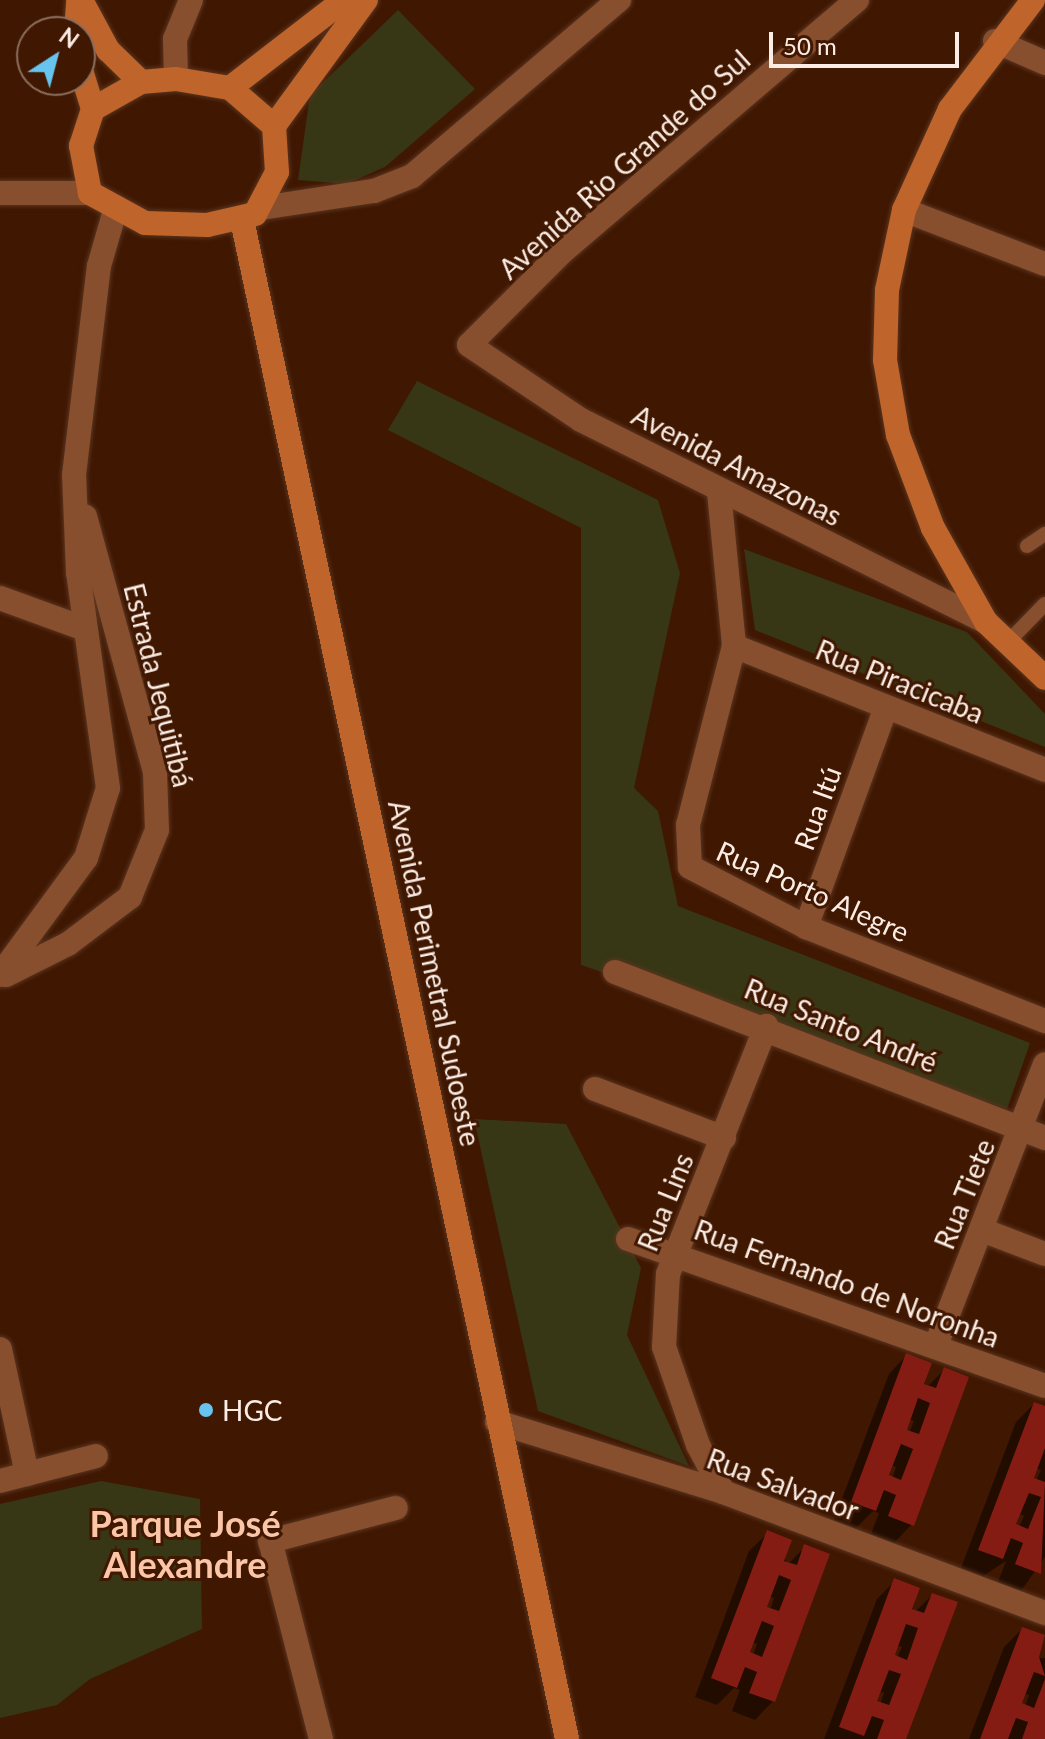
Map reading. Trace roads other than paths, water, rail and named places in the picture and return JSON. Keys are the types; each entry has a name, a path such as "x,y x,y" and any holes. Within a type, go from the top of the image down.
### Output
{"main road":[{"path":"79,0 108,50 141,82"},
{"path":"230,88 344,0"},
{"path":"89,96 93,109 81,146 90,193 145,223 251,214 277,172 274,126 366,0"},
{"name":"Avenida Amazonas","path":"1033,0 995,41 950,109 904,210 887,290 885,360 898,435 933,528 986,622 1045,678"},
{"path":"93,109 141,82 176,79 230,88 274,126"},
{"name":"Avenida Perimetral Sudoeste","path":"251,214 497,1422 567,1739"}],"street":[{"path":"176,79 175,39 191,0"},
{"path":"251,214 374,191 412,176 619,0"},
{"name":"Avenida Rio Grande do Sul","path":"469,345 564,250 857,0"},
{"path":"995,41 1045,63"},
{"path":"0,193 90,193"},
{"name":"Estrada Jequitibá","path":"0,976 99,833 108,788 85,629 74,475 99,266 116,207"},
{"path":"904,210 1045,264"},
{"name":"Avenida Amazonas","path":"469,345 581,420 719,492 986,622"},
{"name":"Estrada Jequitibá","path":"0,976 68,944 130,897 157,830 155,772 74,475"},
{"name":"Rua Porto Alegre","path":"719,492 734,646 705,748 686,855 698,875 806,927 1045,1021"},
{"path":"0,598 85,629"},
{"name":"Rua Piracicaba","path":"734,646 885,710 1045,770"},
{"name":"Rua Itú","path":"806,927 885,710"},
{"name":"Rua Santo André","path":"615,972 766,1026 1034,1134"},
{"name":"Rua Lins","path":"723,1492 698,1445 664,1347 675,1253 724,1138 766,1026"},
{"name":"Rua Tiete","path":"936,1345 982,1230 1034,1134 1045,1064"},
{"path":"595,1089 724,1138"},
{"path":"982,1230 1045,1254"},
{"name":"Rua Fernando de Noronha","path":"628,1239 936,1345 1045,1386"},
{"path":"0,1349 27,1474"},
{"name":"Rua Salvador","path":"497,1422 723,1492 1045,1613"},
{"path":"0,1481 96,1456"},
{"path":"321,1739 270,1541 396,1508"}],"lane":[{"path":"1027,546 1045,534"},
{"path":"1008,642 1045,604"}],"place":[{"name":"HGC","path":"206,1410"}],"district":[{"name":"Parque José Alexandre","path":"185,1544"}]}
